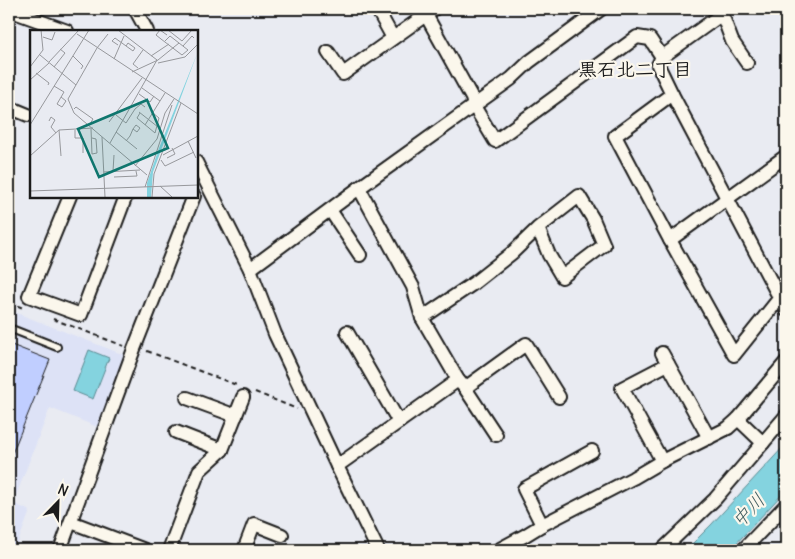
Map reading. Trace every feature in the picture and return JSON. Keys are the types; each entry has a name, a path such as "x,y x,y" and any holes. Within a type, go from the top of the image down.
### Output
{"street":[{"path":"135,9 146,30"},
{"path":"377,9 393,38"},
{"path":"250,269 474,106 529,62 601,9"},
{"path":"9,11 62,30"},
{"path":"328,52 343,74 430,12 472,98 474,106 495,141 637,37 650,39 662,57"},
{"path":"747,63 732,42 720,12 662,57 658,65 727,199 783,294 786,310"},
{"path":"672,94 615,136 734,355 783,294"},
{"path":"10,110 28,115"},
{"path":"670,240 786,156"},
{"path":"198,166 250,269 275,334 378,550"},
{"path":"198,186 203,175"},
{"path":"359,188 413,287 422,318 496,435"},
{"path":"422,318 474,283 512,253 538,228 579,196 593,219 604,245 562,277 549,255 538,228"},
{"path":"69,198 29,296 81,315 125,198"},
{"path":"60,550 134,349 193,198"},
{"path":"330,210 360,255"},
{"path":"347,332 399,422"},
{"path":"337,466 399,422 526,344 559,397"},
{"path":"662,461 622,388 665,358 709,438"},
{"path":"498,550 662,461 728,428 738,419 786,362"},
{"path":"169,550 199,471 222,450 244,391"},
{"path":"187,398 236,416"},
{"path":"662,550 716,499 786,416"},
{"path":"738,419 763,443"},
{"path":"176,432 222,450"},
{"path":"542,525 524,489 592,451"},
{"path":"743,550 786,505"},
{"path":"71,522 145,550"},
{"path":"244,550 254,524 282,535"}],"lane":[{"path":"9,328 58,348"}],"path":[{"path":"9,302 26,309"},
{"path":"53,319 134,349 138,348 244,391 313,415"}],"shaded area":[{"path":"9,310 127,356 100,428 50,408 13,503 30,511 15,550 9,550"}],"water":[{"path":"89,350 109,358 93,399 73,391"},
{"name":"中川","path":"786,444 786,490 730,550 686,550 711,525"}],"building":[{"path":"9,344 50,360 9,461 9,414 14,401 9,399"}],"district":[{"name":"黒石北二丁目","path":"635,69"}]}
